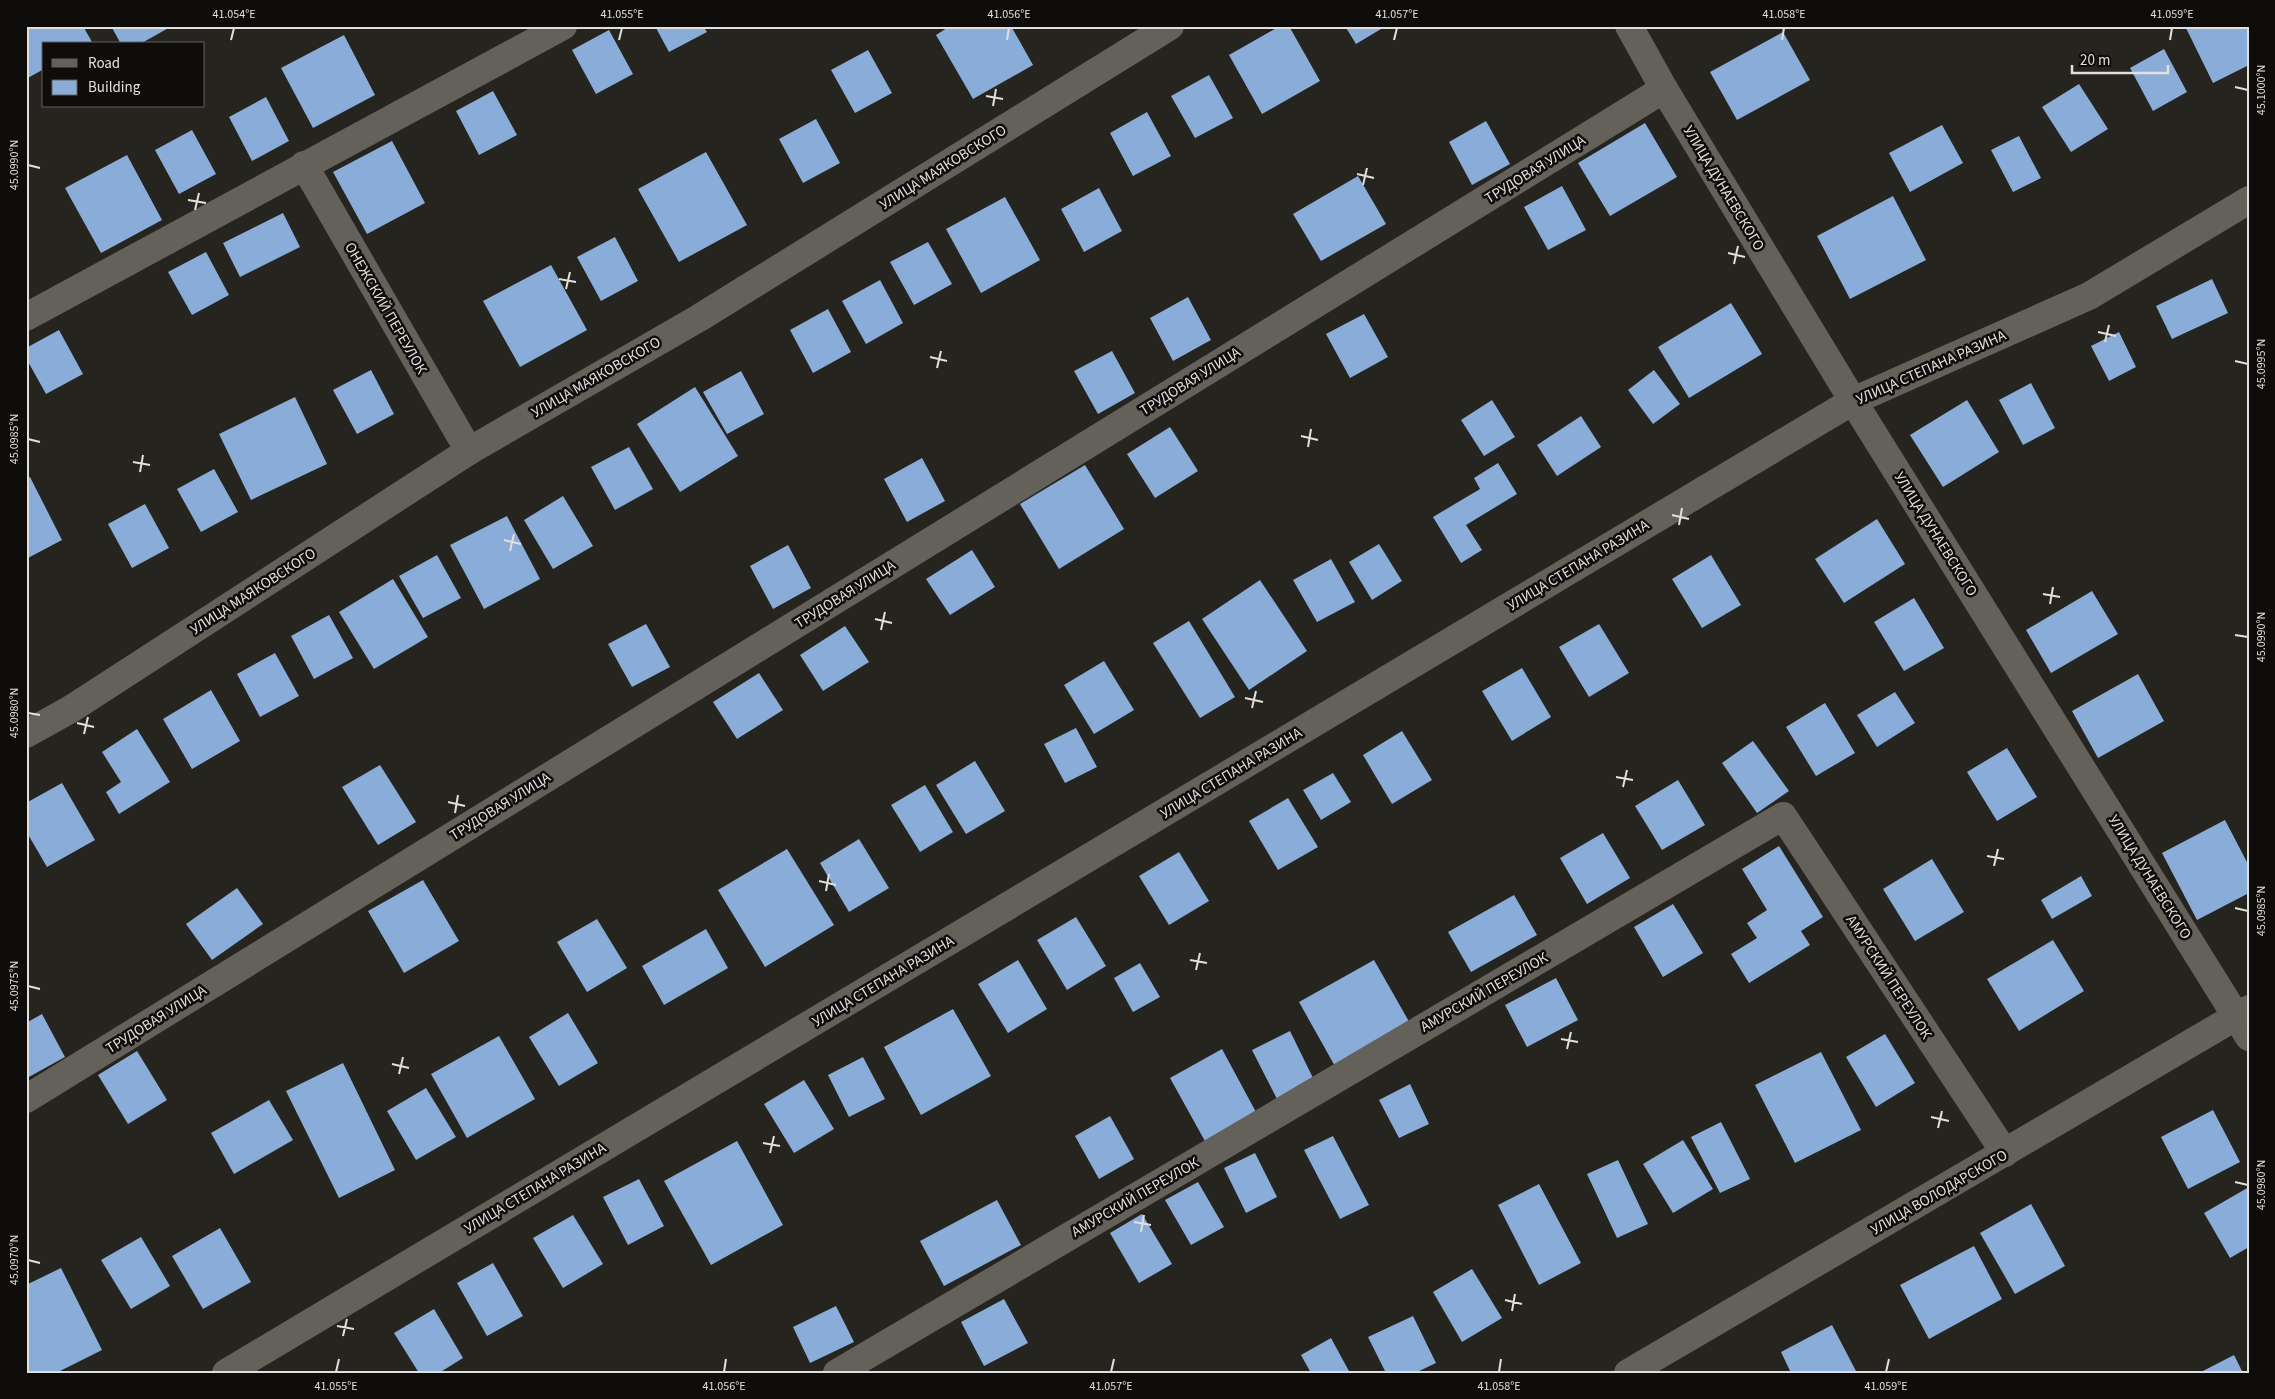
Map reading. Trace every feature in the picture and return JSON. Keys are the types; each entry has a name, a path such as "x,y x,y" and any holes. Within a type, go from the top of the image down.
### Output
{"street":[{"path":"26,317 564,26"},
{"name":"УЛИЦА МАЯКОВСКОГО","path":"26,734 71,709 469,451 699,318 1170,26"},
{"name":"УЛИЦА ДУНАЕВСКОГО","path":"1630,26 1664,89 1853,401 2245,1021"},
{"name":"ТРУДОВАЯ УЛИЦА","path":"26,1099 1664,89"},
{"name":"ОНЕЖСКИЙ ПЕРЕУЛОК","path":"304,165 469,451"},
{"name":"УЛИЦА СТЕПАНА РАЗИНА","path":"226,1373 1853,401 2089,296 2249,200"},
{"name":"АМУРСКИЙ ПЕРЕУЛОК","path":"837,1373 1783,816 2005,1153"},
{"name":"УЛИЦА ВОЛОДАРСКОГО","path":"1628,1373 2005,1153 2245,1021"}],"building":[{"path":"26,26 83,26 92,42 42,42 42,70 26,79"},
{"path":"111,26 172,26 144,42 120,42"},
{"path":"655,26 703,26 707,32 669,52"},
{"path":"950,26 1011,26 1033,65 973,99 936,35"},
{"path":"1280,26 1289,26 1320,81 1262,114 1229,55"},
{"path":"1345,26 1386,26 1356,44"},
{"path":"2185,26 2249,26 2249,65 2213,83"},
{"path":"609,30 633,74 596,94 572,50"},
{"path":"1783,32 1810,80 1737,120 1710,72"},
{"path":"344,35 375,95 313,128 281,68"},
{"path":"2164,49 2187,92 2153,111 2130,68"},
{"path":"868,50 892,93 855,113 831,70"},
{"path":"1209,75 1233,118 1195,138 1171,96"},
{"path":"2079,84 2108,129 2071,152 2042,107"},
{"path":"493,91 517,135 479,155 456,111"},
{"path":"266,97 289,141 252,161 229,117"},
{"path":"1147,112 1171,156 1133,176 1110,133"},
{"path":"816,119 840,163 803,183 779,139"},
{"path":"1486,121 1510,164 1472,185 1449,142"},
{"path":"1645,123 1677,177 1610,216 1578,163"},
{"path":"1942,125 1963,163 1910,192 1889,153"},
{"path":"192,130 216,174 179,194 155,150"},
{"path":"2019,136 2041,178 2013,192 1991,150"},
{"path":"392,141 425,203 367,234 333,172"},
{"path":"706,152 747,225 679,262 638,189"},
{"path":"127,155 162,220 101,253 65,188"},
{"path":"1358,176 1386,224 1321,261 1293,214"},
{"path":"1562,186 1586,230 1548,250 1524,207"},
{"path":"1099,188 1122,231 1084,252 1061,209"},
{"path":"1893,196 1926,260 1850,299 1817,236"},
{"path":"1005,197 1040,260 981,293 946,229"},
{"path":"283,213 300,247 240,277 223,243"},
{"path":"615,237 638,281 601,301 577,257"},
{"path":"928,242 952,284 914,305 890,262"},
{"path":"206,252 229,295 192,315 168,272"},
{"path":"551,265 587,330 520,367 483,301"},
{"path":"2212,279 2228,313 2172,339 2156,306"},
{"path":"880,280 903,323 866,344 842,301"},
{"path":"1188,297 1211,340 1173,361 1150,318"},
{"path":"1731,303 1762,354 1689,398 1658,347"},
{"path":"828,309 851,352 813,373 790,330"},
{"path":"1364,314 1388,357 1350,378 1326,334"},
{"path":"59,330 83,374 46,394 26,358 26,348"},
{"path":"2119,332 2136,367 2109,381 2091,346"},
{"path":"1112,351 1135,393 1098,414 1074,371"},
{"path":"371,370 394,414 357,434 333,390"},
{"path":"1654,370 1680,404 1653,424 1628,390"},
{"path":"741,371 764,414 727,434 703,392"},
{"path":"2031,383 2055,428 2023,445 1999,400"},
{"path":"695,387 738,456 680,492 637,424"},
{"path":"295,397 327,464 251,500 219,434"},
{"path":"1492,400 1515,437 1484,456 1461,420"},
{"path":"1967,400 1999,452 1943,487 1910,435"},
{"path":"1581,416 1601,447 1557,476 1537,445"},
{"path":"1170,427 1198,471 1155,498 1127,454"},
{"path":"629,447 653,489 615,510 591,467"},
{"path":"922,458 945,501 907,522 884,479"},
{"path":"1498,463 1517,494 1466,525 1482,550 1461,563 1433,517 1480,489 1474,478"},
{"path":"1085,465 1124,529 1059,569 1020,504"},
{"path":"214,469 238,512 201,532 177,489"},
{"path":"30,477 62,540 26,559 26,479"},
{"path":"563,496 593,546 553,569 524,520"},
{"path":"145,504 169,548 132,568 108,524"},
{"path":"507,516 540,579 484,609 450,545"},
{"path":"1877,519 1905,564 1844,603 1815,559"},
{"path":"1379,544 1402,581 1372,600 1349,562"},
{"path":"788,545 811,588 773,609 750,566"},
{"path":"972,550 995,587 950,615 926,579"},
{"path":"437,555 461,598 423,618 399,576"},
{"path":"1711,555 1741,605 1702,628 1672,579"},
{"path":"1331,559 1355,602 1317,622 1293,580"},
{"path":"393,579 428,637 374,669 339,612"},
{"path":"1260,580 1307,651 1249,690 1202,619"},
{"path":"2092,591 2118,634 2051,673 2026,630"},
{"path":"1914,598 1944,648 1904,671 1874,622"},
{"path":"329,615 353,658 314,679 291,636"},
{"path":"1189,621 1235,697 1200,718 1153,643"},
{"path":"646,624 670,667 632,687 608,644"},
{"path":"1599,624 1629,673 1589,697 1559,647"},
{"path":"845,626 869,662 823,691 800,655"},
{"path":"275,653 299,696 260,717 237,674"},
{"path":"1104,661 1134,710 1094,734 1064,685"},
{"path":"1522,668 1551,717 1512,741 1482,691"},
{"path":"759,673 783,710 737,739 713,702"},
{"path":"2138,674 2164,721 2098,758 2072,711"},
{"path":"211,690 240,741 192,769 163,719"},
{"path":"1895,692 1915,723 1877,747 1857,715"},
{"path":"1825,703 1855,753 1816,776 1786,727"},
{"path":"1076,728 1097,767 1065,783 1044,744"},
{"path":"137,729 170,782 119,814 106,792 121,782 102,752"},
{"path":"1402,731 1432,780 1392,804 1363,755"},
{"path":"1753,741 1789,791 1757,813 1722,763"},
{"path":"2007,748 2037,797 1997,821 1967,772"},
{"path":"975,761 1005,811 966,834 936,785"},
{"path":"380,765 416,822 378,845 342,787"},
{"path":"1333,773 1351,802 1321,820 1303,790"},
{"path":"1678,780 1705,825 1662,850 1635,806"},
{"path":"62,783 95,840 47,867 26,831 26,803"},
{"path":"925,785 953,832 920,852 891,805"},
{"path":"1288,798 1318,847 1278,870 1249,821"},
{"path":"2225,820 2249,866 2249,893 2197,920 2162,853"},
{"path":"1603,833 1630,878 1587,904 1560,858"},
{"path":"859,839 889,888 849,912 820,863"},
{"path":"1779,846 1823,917 1801,931 1810,945 1749,983 1731,954 1757,938 1747,923 1767,910 1742,869"},
{"path":"787,849 834,925 765,967 718,890"},
{"path":"1179,852 1209,901 1169,925 1139,876"},
{"path":"1932,859 1964,912 1915,941 1883,889"},
{"path":"2081,876 2092,896 2052,919 2041,900"},
{"path":"423,880 459,941 404,973 368,911"},
{"path":"237,888 263,924 212,960 186,924"},
{"path":"1514,895 1537,935 1471,972 1448,932"},
{"path":"1673,904 1703,953 1663,977 1634,927"},
{"path":"1076,917 1106,966 1067,990 1037,940"},
{"path":"597,919 627,968 587,992 557,942"},
{"path":"706,929 728,968 664,1005 642,966"},
{"path":"2053,940 2084,991 2019,1031 1987,979"},
{"path":"1018,960 1047,1009 1008,1033 978,984"},
{"path":"1374,960 1411,1025 1336,1068 1299,1002"},
{"path":"1140,963 1160,997 1133,1012 1114,978"},
{"path":"1556,978 1578,1020 1527,1047 1505,1005"},
{"path":"953,1009 991,1076 921,1115 884,1047"},
{"path":"568,1013 598,1063 559,1086 529,1037"},
{"path":"42,1014 65,1057 27,1078 26,1023"},
{"path":"1290,1031 1315,1082 1278,1101 1252,1050"},
{"path":"1885,1034 1915,1083 1876,1107 1846,1057"},
{"path":"499,1036 535,1099 467,1138 431,1074"},
{"path":"1222,1049 1257,1114 1206,1143 1170,1078"},
{"path":"137,1051 167,1100 128,1124 98,1075"},
{"path":"1821,1052 1861,1130 1795,1163 1755,1085"},
{"path":"863,1057 885,1099 849,1117 828,1075"},
{"path":"343,1063 395,1170 339,1198 286,1091"},
{"path":"804,1080 834,1129 794,1153 764,1104"},
{"path":"1410,1084 1429,1124 1399,1138 1379,1100"},
{"path":"426,1088 456,1137 416,1160 387,1111"},
{"path":"269,1100 293,1140 234,1174 211,1133"},
{"path":"2213,1110 2240,1162 2188,1189 2161,1137"},
{"path":"1110,1116 1134,1159 1099,1179 1075,1136"},
{"path":"1721,1122 1750,1179 1720,1193 1691,1137"},
{"path":"1333,1136 1369,1205 1340,1219 1304,1150"},
{"path":"1683,1140 1713,1189 1673,1213 1643,1164"},
{"path":"737,1141 783,1225 711,1265 664,1181"},
{"path":"1255,1153 1277,1197 1246,1213 1224,1168"},
{"path":"1618,1160 1648,1224 1617,1238 1587,1174"},
{"path":"639,1179 664,1226 628,1245 603,1197"},
{"path":"1198,1182 1224,1227 1191,1245 1165,1200"},
{"path":"1539,1184 1581,1263 1539,1285 1498,1205"},
{"path":"2249,1187 2249,1247 2230,1258 2204,1213"},
{"path":"997,1200 1021,1245 944,1286 920,1241"},
{"path":"2031,1204 2065,1266 2015,1294 1980,1233"},
{"path":"1142,1214 1172,1264 1139,1283 1110,1233"},
{"path":"573,1215 603,1264 563,1288 533,1238"},
{"path":"220,1228 251,1282 203,1309 172,1256"},
{"path":"141,1237 170,1286 131,1309 101,1260"},
{"path":"1974,1246 2002,1299 1929,1339 1900,1285"},
{"path":"493,1263 523,1316 487,1336 457,1283"},
{"path":"61,1268 102,1350 56,1373 27,1373 26,1285"},
{"path":"1472,1269 1502,1318 1462,1342 1433,1292"},
{"path":"1004,1299 1028,1343 984,1366 961,1322"},
{"path":"836,1306 854,1342 810,1363 793,1327"},
{"path":"434,1309 463,1358 439,1373 419,1373 394,1333"},
{"path":"1413,1316 1436,1363 1415,1373 1386,1373 1368,1337"},
{"path":"1832,1325 1857,1373 1791,1373 1781,1352"},
{"path":"1331,1338 1350,1373 1311,1373 1301,1355"},
{"path":"2234,1355 2243,1373 2199,1373"}]}
